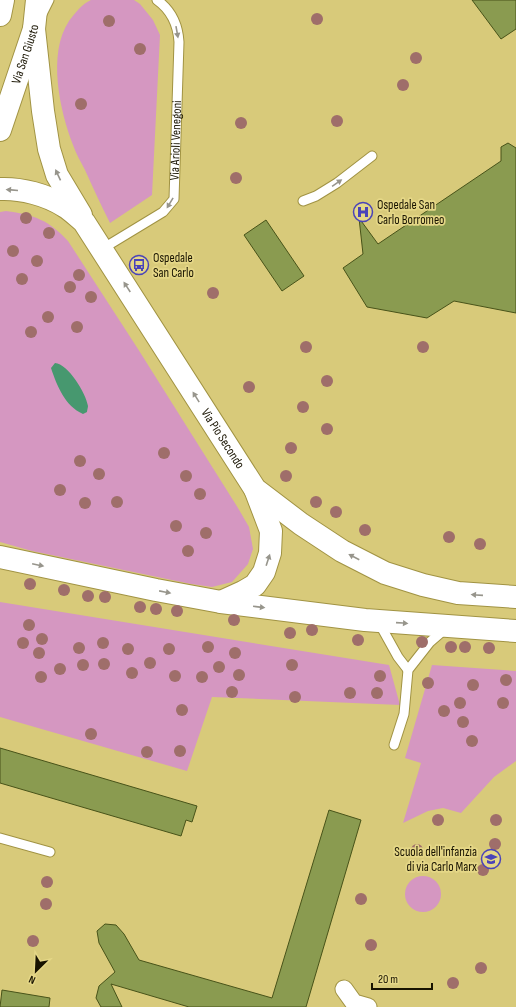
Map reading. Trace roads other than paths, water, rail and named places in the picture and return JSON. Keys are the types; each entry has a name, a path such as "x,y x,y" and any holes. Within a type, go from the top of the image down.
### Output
{"main road":[{"path":"0,15 3,0"},
{"name":"Via San Giusto","path":"0,130 34,29 36,0"},
{"path":"34,29 43,111 49,149 57,175 84,222"},
{"name":"Via Pio Secondo","path":"0,189 26,191 45,197 64,206 84,222 255,489 301,524 342,551 385,574 458,593 516,598"},
{"path":"221,602 255,585 264,572 270,553 271,531 255,489"},
{"path":"0,557 156,590 221,602 365,620 516,631"}],"street":[{"path":"344,988 354,1003 368,1007"}],"lane":[{"path":"34,29 49,0"},
{"name":"Via Arioli Venegoni","path":"102,249 163,212 174,199 179,42 176,25 171,14 157,0"},
{"path":"303,201 316,196 337,183 372,156"},
{"path":"378,621 398,657 408,670"},
{"path":"394,745 404,714 408,670 430,642 448,626"},
{"path":"0,838 50,852"}],"place":[{"name":"Ospedale San Carlo Borromeo","path":"363,212"},
{"name":"Ospedale San Carlo","path":"139,265"},
{"name":"Scuola dell'infanzia di via Carlo Marx","path":"491,859"}]}
